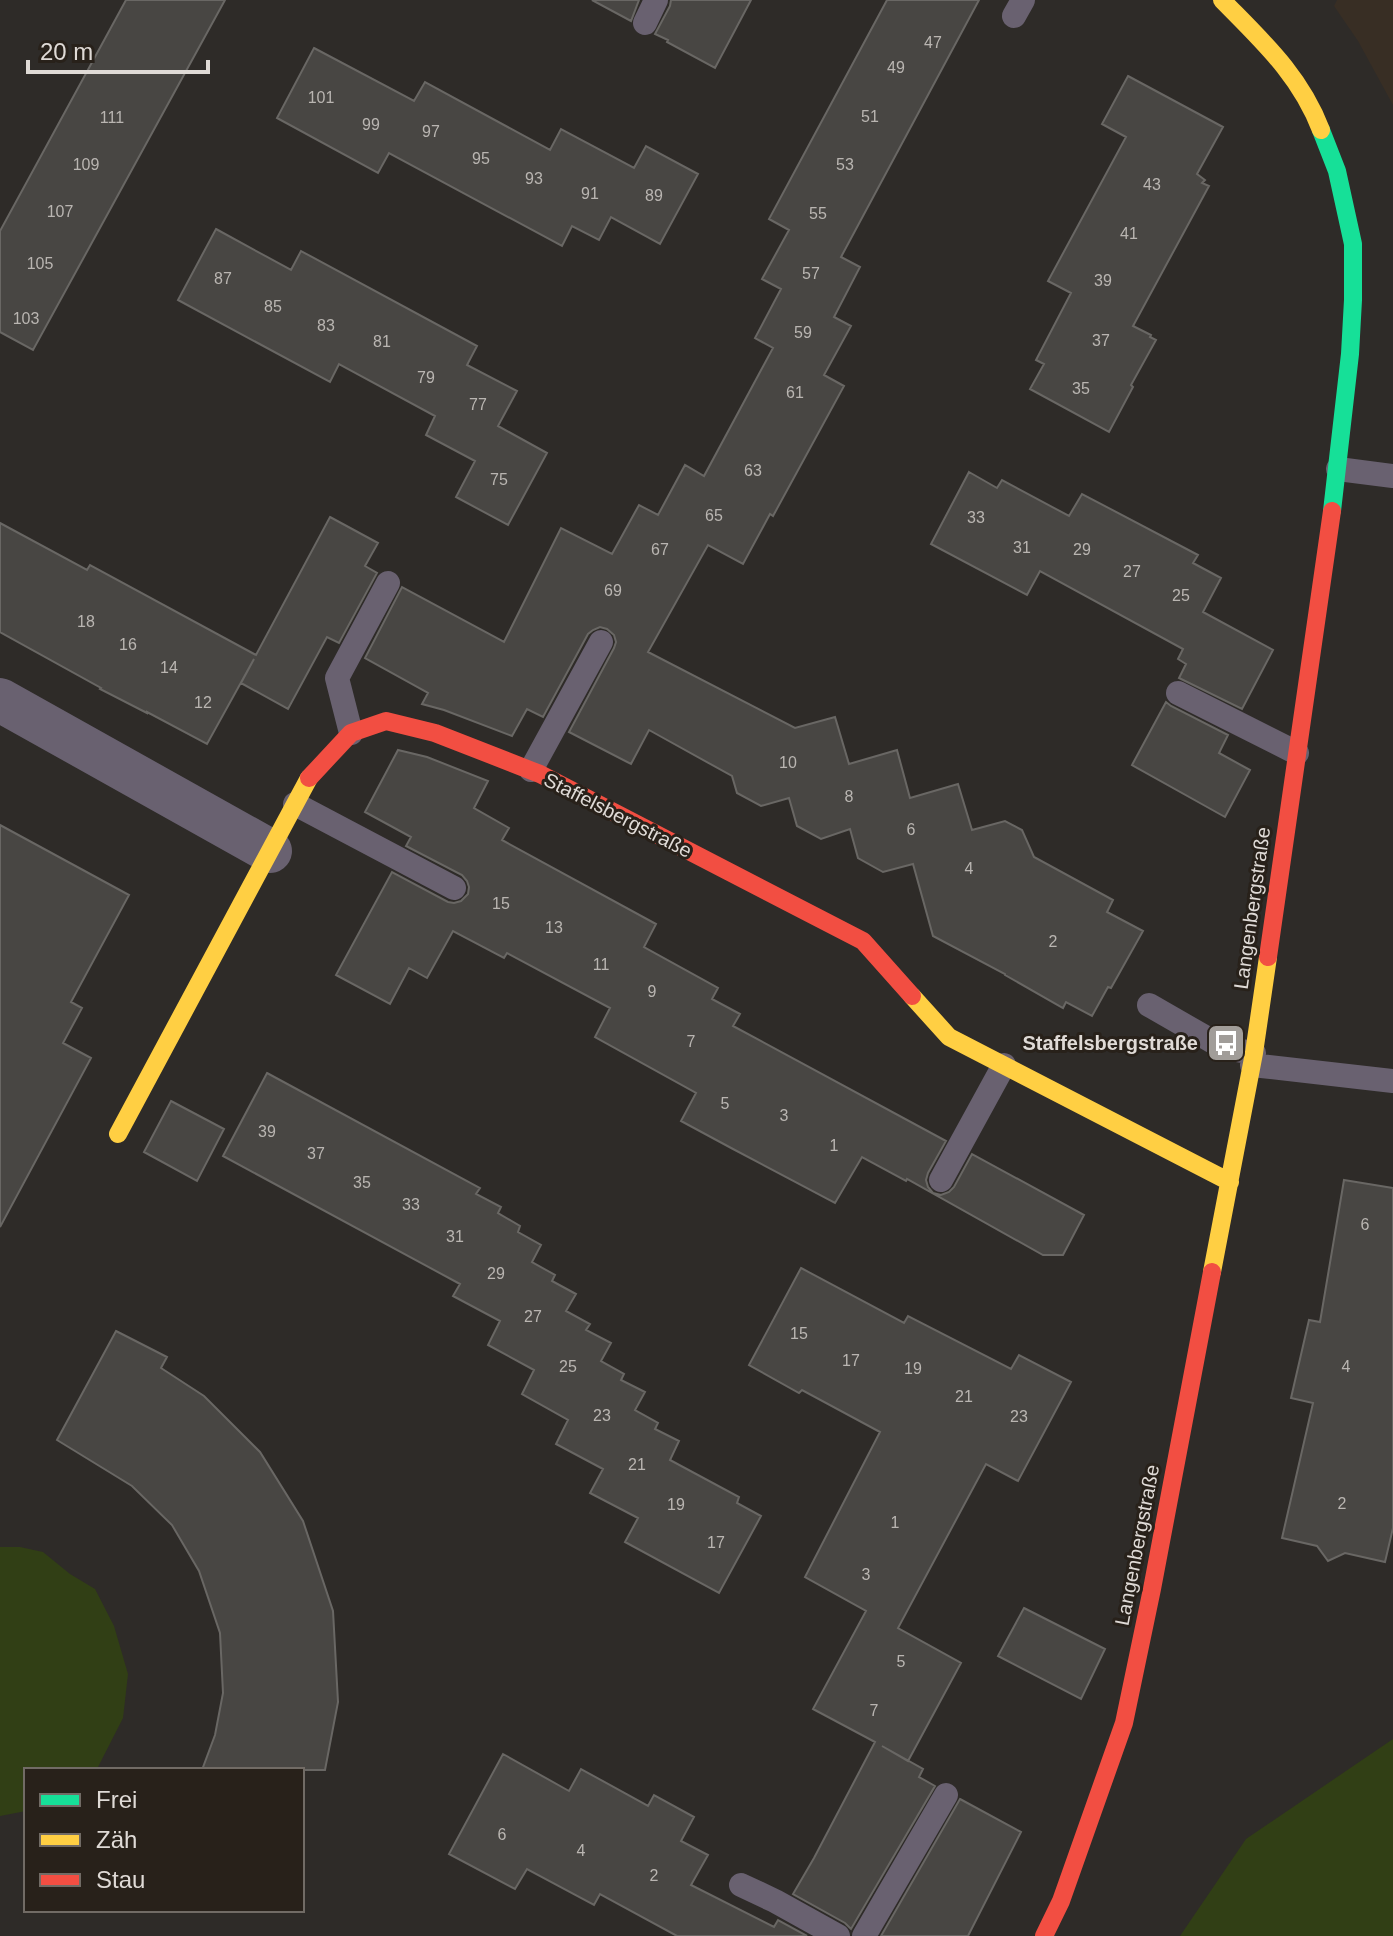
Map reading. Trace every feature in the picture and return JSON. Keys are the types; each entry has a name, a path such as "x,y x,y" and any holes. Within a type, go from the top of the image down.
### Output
{"street":[{"name":"Langenbergstraße","path":"1044,1936 1061,1901 1124,1723 1155,1573 1253,1059 1338,469 1353,300 1353,244 1346,206 1337,171 1313,108 1282,61 1222,0"},
{"path":"0,700 270,851"},
{"name":"Staffelsbergstraße","path":"118,1134 310,776 351,733 386,721 435,733 531,770 863,941 949,1037 1230,1182"}],"lane":[{"path":"645,23 656,0"},
{"path":"1338,469 1393,476"},
{"path":"351,733 337,678 388,583"},
{"path":"531,770 601,642"},
{"path":"1178,693 1297,753"},
{"path":"295,804 454,888"},
{"path":"1149,1005 1224,1048 1253,1059 1393,1081"},
{"path":"941,1180 1004,1065"},
{"path":"864,1936 946,1795"},
{"path":"741,1885 838,1936"}],"shaded area":[{"path":"1337,0 1393,0 1393,105 1358,41 1334,6"}],"green space":[{"path":"0,1547 20,1547 43,1552 95,1589 114,1626 128,1674 123,1718 98,1767 24,1768 24,1811 0,1816"},
{"path":"1393,1739 1393,1936 1180,1936 1246,1839"}],"building":[{"path":"126,0 225,0 33,350 0,332 0,231"},
{"path":"592,0 639,0 631,21"},
{"path":"671,0 751,0 715,68 655,34"},
{"path":"887,0 979,0 841,257 860,267 834,317 851,326 824,375 844,386 773,516 770,514 743,564 708,545 648,652 795,728 835,717 849,764 897,750 910,798 958,784 972,830 1005,821 1022,830 1034,857 1113,900 1107,912 1143,931 1092,1016 1066,1002 1063,1008 933,936 913,864 883,872 858,858 850,829 821,839 797,826 789,798 761,806 737,793 732,776 649,730 631,764 569,732 614,648 614,635 607,629 600,627 588,634 543,717 527,709 512,736 422,704 428,693 365,658 402,587 504,642 561,528 612,554 639,505 658,515 685,465 704,476 773,348 755,338 781,289 762,279 789,230 769,219"},
{"path":"314,48 414,101 425,82 550,150 561,129 634,168 646,146 698,174 660,244 611,217 599,240 572,226 562,246 389,153 378,173 277,118"},
{"path":"1128,76 1223,127 1197,174 1205,180 1202,183 1209,186 1133,326 1156,340 1109,432 1030,389 1044,364 1036,360 1071,293 1048,281 1126,137 1102,124"},
{"path":"216,229 291,270 301,251 477,346 467,365 517,391 498,426 547,453 508,525 456,497 475,461 426,435 435,416 339,364 330,382 178,300"},
{"path":"969,472 997,488 1002,480 1069,516 1082,494 1198,555 1193,563 1221,578 1203,612 1273,650 1242,709 1179,678 1186,664 1178,659 1183,649 1040,571 1027,595 931,544"},
{"path":"330,517 378,543 365,566 377,573 339,643 327,637 288,709 241,683 254,659 207,744 100,689 0,632 0,523 87,570 90,565 256,655"},
{"path":"1166,702 1228,735 1219,753 1250,770 1225,817 1132,765"},
{"path":"398,750 427,757 488,781 474,808 509,828 502,840 656,924 644,947 718,988 712,999 740,1014 733,1026 946,1141 926,1180 933,1193 941,1195 954,1187 972,1154 1084,1215 1063,1255 1043,1255 862,1157 835,1203 733,1149 681,1121 696,1093 595,1037 610,1008 507,953 504,958 453,931 427,978 409,968 390,1004 336,975 392,872 448,902 461,901 468,894 469,887 462,875 406,846 411,837 365,812"},
{"path":"0,825 129,895 71,1002 82,1008 63,1043 91,1058 0,1227"},
{"path":"267,1073 480,1188 476,1194 501,1207 498,1213 520,1226 518,1232 541,1245 532,1262 555,1275 552,1281 576,1294 566,1311 590,1324 586,1330 611,1343 601,1361 624,1374 621,1380 645,1392 635,1410 658,1423 655,1429 679,1441 670,1460 739,1497 737,1503 761,1516 719,1593 625,1542 638,1518 590,1493 603,1469 556,1444 568,1420 522,1394 534,1370 488,1345 500,1321 453,1296 460,1284 223,1156"},
{"path":"171,1101 224,1129 197,1181 144,1152"},
{"path":"1344,1180 1393,1188 1393,1528 1385,1562 1345,1553 1328,1561 1317,1546 1282,1538 1313,1403 1291,1398 1309,1320 1320,1322"},
{"path":"801,1268 904,1323 908,1316 1011,1369 1019,1355 1071,1382 1018,1481 986,1464 898,1628 961,1663 908,1761 923,1769 919,1777 935,1786 851,1929 793,1894 875,1742 813,1709 866,1611 805,1577 880,1432 749,1365"},
{"path":"116,1331 167,1357 161,1368 204,1396 260,1452 303,1521 333,1611 338,1702 325,1770 203,1768 215,1735 223,1693 220,1633 199,1571 172,1525 132,1486 57,1440"},
{"path":"1024,1608 1105,1649 1081,1699 998,1656"},
{"path":"503,1754 569,1791 581,1769 648,1806 654,1795 694,1817 681,1841 708,1855 691,1885 774,1927 778,1920 807,1936 677,1936 600,1894 594,1905 527,1869 515,1889 449,1854"},
{"path":"960,1799 1021,1832 968,1936 881,1936"}],"traffic: fast":[{"path":"1321,130 1337,171 1353,244 1350,354 1332,511"}],"traffic: slow":[{"path":"1222,0 1291,76 1321,130"},
{"path":"118,1134 309,778"},
{"path":"1212,1272 1254,1053 1268,957"},
{"path":"912,996 949,1037 1230,1182"}],"traffic: jam":[{"path":"1268,957 1332,511"},
{"path":"309,778 351,733 386,721 435,733 540,774 863,941 912,996"},
{"path":"1044,1936 1061,1901 1124,1723 1212,1272"}],"place":[{"name":"Staffelsbergstraße","path":"1226,1043"}]}
